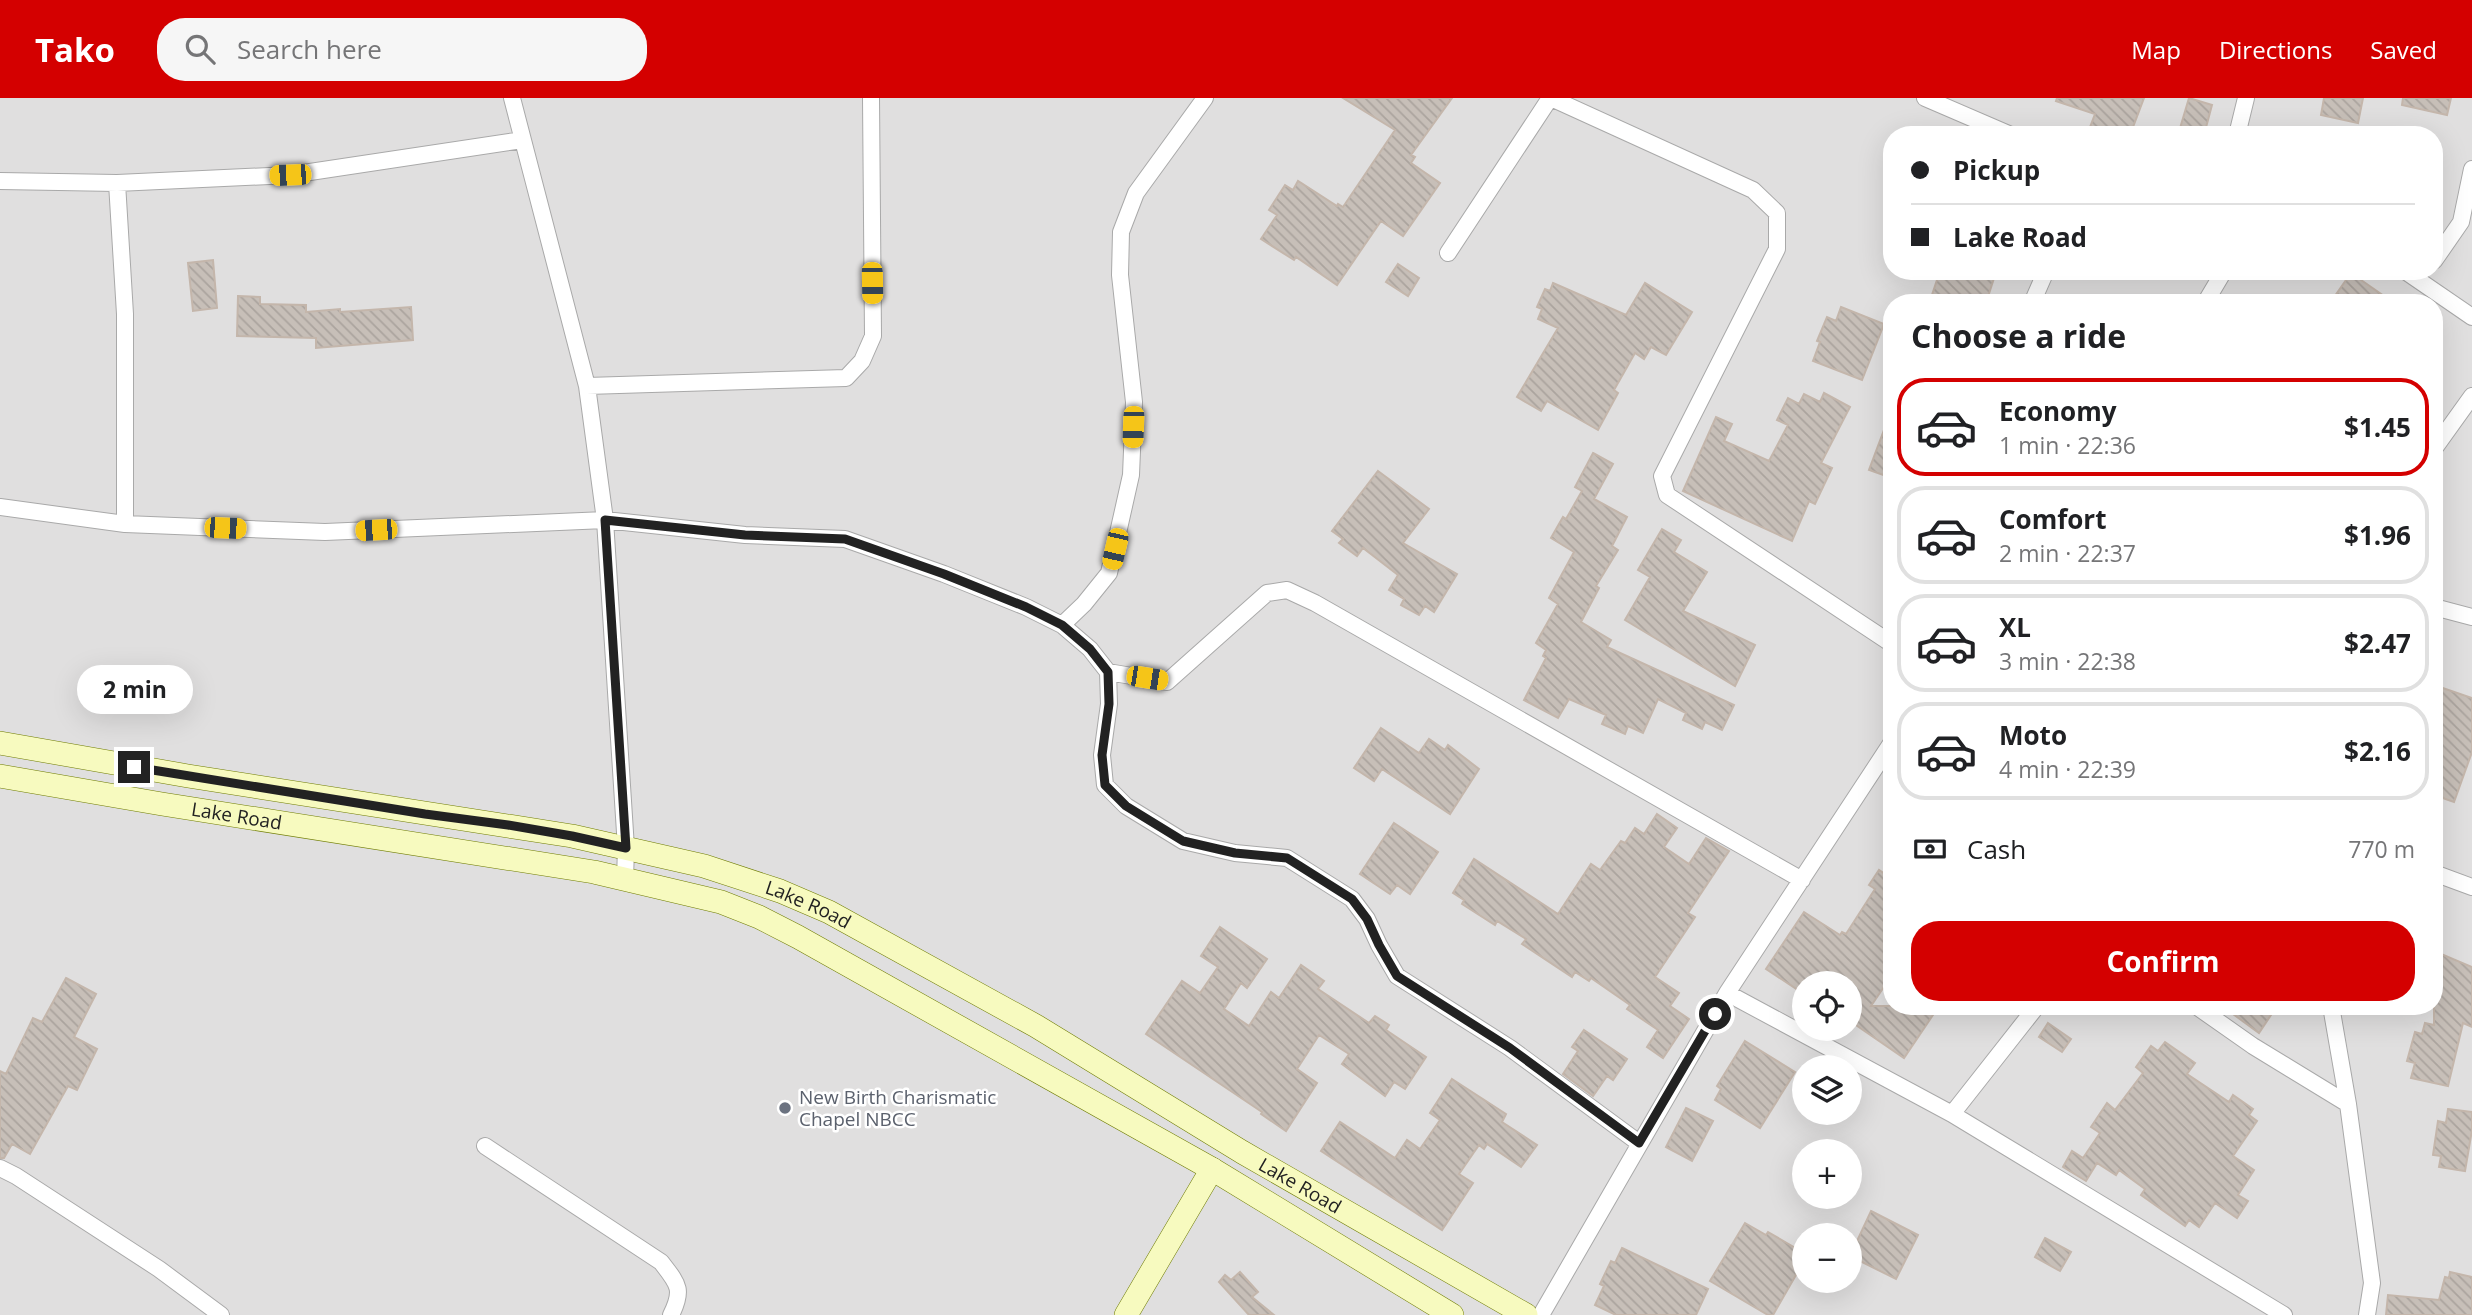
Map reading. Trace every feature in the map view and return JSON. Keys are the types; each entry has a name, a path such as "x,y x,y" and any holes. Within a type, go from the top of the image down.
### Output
{"main road":[{"name":"Lake Road","path":"0,743 188,776 572,836 704,866 780,891 829,912 1036,1026 1242,1152 1526,1315"},
{"name":"Lake Road","path":"0,776 374,838 543,862 721,902 759,917 1212,1170 1452,1315"},
{"path":"1126,1315 1212,1170"}],"street":[{"path":"512,98 587,386 605,520 626,848 625,879"},
{"path":"587,386 846,378 862,361 873,336 870,98"},
{"path":"1062,625 1084,604 1109,573 1131,475 1134,402 1120,275 1121,232 1136,193 1205,98"},
{"path":"1448,253 1550,98 1753,190 1777,213 1777,249 1662,475 1667,495 1883,638"},
{"path":"1925,98 1941,102 1992,126"},
{"path":"2239,126 2246,98"},
{"path":"0,181 117,183 290,175 522,140"},
{"path":"2443,248 2460,222 2472,169"},
{"path":"117,183 125,314 125,524"},
{"path":"2423,280 2442,294"},
{"path":"2443,295 2472,317"},
{"path":"2443,436 2472,396"},
{"path":"0,507 125,524 325,532 605,520 745,535 845,539 944,574 1026,607 1062,625 1090,649 1108,672 1109,704 1102,755 1105,785 1126,806 1183,841 1235,853 1287,858 1352,899 1367,919 1397,976 1510,1048 1639,1143"},
{"path":"1108,672 1167,682 1267,593 1287,590 1315,603 1802,880"},
{"path":"2443,609 2472,617"},
{"path":"1541,1315 1727,992 1883,756"},
{"path":"2443,876 2472,887"},
{"path":"1727,992 1952,1114 2284,1315"},
{"path":"1952,1114 2030,1015"},
{"path":"2209,1015 2253,1046 2348,1104"},
{"path":"2333,1015 2348,1104 2372,1283 2367,1315"},
{"path":"485,1146 661,1262 676,1280 679,1298 671,1315"},
{"path":"0,1168 159,1269 221,1315"}],"shaded area":[{"path":"0,98 2472,98 2472,1315 0,1315"}],"building":[{"path":"1343,98 1452,98 1411,155 1415,157 1411,163 1440,183 1403,236 1381,221 1337,285 1296,257 1294,260 1261,239 1277,215 1269,210 1285,185 1293,190 1298,181 1337,206 1338,204 1343,207 1395,130"},
{"path":"2057,98 2144,98 2133,126 2090,126 2095,114 2056,101"},
{"path":"2189,98 2212,105 2206,126 2181,126"},
{"path":"2324,98 2363,98 2358,123 2321,115"},
{"path":"2403,98 2451,98 2447,115 2402,105"},
{"path":"213,260 217,308 193,311 188,263"},
{"path":"1398,264 1419,278 1408,296 1386,282"},
{"path":"1937,280 1993,280 1989,294 1932,294"},
{"path":"2346,280 2361,280 2381,294 2336,294"},
{"path":"1553,283 1626,315 1645,283 1692,312 1666,355 1651,347 1644,359 1635,353 1614,390 1618,393 1598,430 1547,401 1541,411 1517,397 1558,328 1538,319 1542,309 1537,307 1545,289 1550,291"},
{"path":"238,296 260,297 260,304 306,305 306,312 411,307 413,340 316,348 316,338 237,336"},
{"path":"1841,307 1883,324 1862,380 1813,361 1820,342 1817,341 1827,317 1836,321"},
{"path":"1824,393 1850,407 1821,463 1832,468 1815,504 1809,501 1792,541 1683,491 1716,417 1732,424 1724,441 1769,461 1788,425 1777,420 1788,398 1799,404 1804,394 1820,402"},
{"path":"1883,433 1883,475 1869,470"},
{"path":"1593,453 1613,464 1594,499 1627,517 1612,546 1618,550 1596,586 1599,588 1581,622 1611,640 1607,647 1734,705 1722,730 1705,722 1702,729 1683,720 1686,713 1658,699 1643,733 1628,726 1625,734 1602,724 1606,715 1569,699 1558,718 1524,700 1546,658 1543,656 1546,650 1536,643 1558,604 1549,598 1574,552 1551,538 1582,491 1575,487"},
{"path":"1378,471 1429,509 1403,543 1457,574 1434,612 1425,606 1419,615 1401,605 1404,599 1389,590 1398,575 1363,548 1357,556 1339,543 1343,539 1332,531"},
{"path":"1662,529 1681,540 1674,552 1707,572 1683,611 1755,645 1735,686 1625,620 1650,577 1638,570"},
{"path":"2443,688 2472,698 2472,752 2454,802 2443,798"},
{"path":"1381,728 1419,753 1429,739 1445,750 1448,745 1479,769 1450,814 1382,769 1374,781 1354,768"},
{"path":"1657,814 1677,828 1664,847 1689,864 1706,838 1729,851 1688,913 1695,917 1655,977 1679,993 1670,1006 1689,1019 1663,1058 1647,1047 1658,1030 1627,1009 1630,1005 1591,978 1589,981 1575,972 1572,977 1522,944 1526,939 1497,921 1495,925 1462,904 1464,900 1453,893 1474,859 1558,914 1591,864 1600,870 1621,841 1625,843 1635,828 1644,834"},
{"path":"1394,823 1438,852 1410,894 1397,885 1390,894 1360,874"},
{"path":"1879,870 1883,873 1883,988 1871,1006 1883,1006 1883,1015 1933,1015 1904,1058 1862,1029 1862,971 1792,971 1792,986 1766,969 1804,912 1840,935 1842,932 1846,934 1875,889 1869,885"},
{"path":"1220,927 1267,959 1247,988 1241,983 1224,1009 1249,1026 1271,992 1279,998 1301,965 1324,981 1318,989 1369,1023 1375,1016 1389,1025 1386,1030 1426,1057 1405,1089 1394,1082 1385,1096 1342,1064 1349,1054 1319,1035 1297,1069 1317,1083 1286,1131 1146,1034 1182,981 1200,993 1218,967 1201,956"},
{"path":"2443,955 2472,967 2472,1027 2463,1023 2448,1086 2411,1078 2415,1063 2407,1061 2415,1032 2422,1034 2425,1023 2434,1025 2434,1015 2443,1015"},
{"path":"66,978 96,994 74,1037 97,1049 77,1090 68,1086 30,1154 12,1144 4,1158 0,1158 0,1071 6,1074 33,1018 42,1022"},
{"path":"2234,1015 2271,1015 2259,1033"},
{"path":"2048,1023 2071,1039 2062,1052 2039,1037"},
{"path":"1584,1030 1627,1059 1613,1080 1607,1076 1593,1096 1563,1074 1578,1051 1572,1047"},
{"path":"1745,1041 1792,1070 1792,1077 1760,1128 1715,1100 1721,1089 1717,1086"},
{"path":"2165,1042 2195,1063 2187,1074 2229,1102 2233,1095 2253,1109 2249,1115 2257,1121 2233,1156 2254,1170 2238,1195 2248,1201 2237,1218 2215,1203 2199,1227 2189,1220 2185,1226 2141,1195 2145,1189 2119,1170 2116,1175 2097,1163 2086,1181 2063,1167 2072,1151 2083,1158 2100,1133 2091,1127 2107,1103 2115,1110 2143,1073 2136,1067 2151,1046 2158,1051"},
{"path":"1452,1079 1506,1114 1502,1122 1537,1145 1521,1167 1487,1144 1484,1149 1479,1145 1459,1174 1473,1183 1442,1230 1321,1151 1340,1122 1395,1158 1407,1140 1420,1149 1440,1120 1430,1113"},
{"path":"1686,1108 1713,1121 1692,1161 1666,1147"},
{"path":"2448,1109 2472,1112 2472,1130 2465,1171 2439,1167 2441,1156 2433,1155 2438,1121 2446,1123"},
{"path":"1871,1211 1918,1235 1896,1279 1862,1262 1862,1230"},
{"path":"1745,1223 1792,1246 1792,1282 1773,1315 1768,1315 1710,1281"},
{"path":"2045,1238 2071,1252 2060,1271 2035,1257"},
{"path":"1622,1248 1708,1289 1696,1315 1616,1315 1595,1305 1604,1286 1600,1284 1611,1261 1615,1263"},
{"path":"1240,1272 1258,1292 1252,1297 1274,1315 1249,1315 1219,1282 1225,1275 1231,1280"},
{"path":"2450,1272 2472,1277 2472,1315 2386,1315 2388,1295 2439,1300 2445,1277 2449,1278"}],"place":[{"name":"New Birth Charismatic Chapel NBCC","path":"785,1108"}],"route":[{"path":"134,767 508,825 626,848 605,520 745,535 845,539 944,574 1026,607 1062,625 1090,649 1108,672 1109,704 1102,755 1105,785 1126,806 1183,841 1235,853 1287,858 1352,899 1367,919 1397,976 1510,1048 1639,1143 1715,1014"}]}
